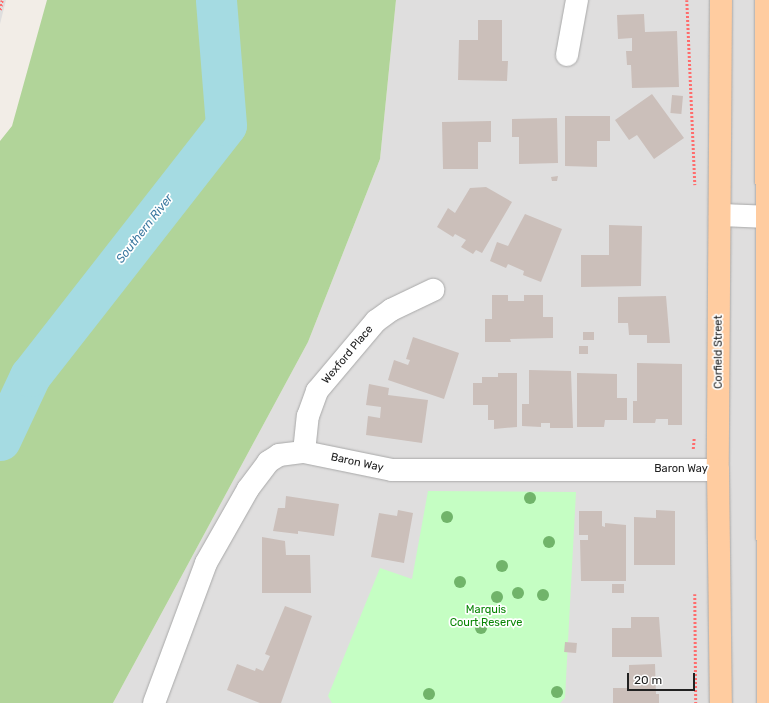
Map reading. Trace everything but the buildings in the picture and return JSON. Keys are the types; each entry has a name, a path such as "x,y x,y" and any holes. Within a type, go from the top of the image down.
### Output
{"main road":[{"name":"Corfield Street","path":"721,0 718,470 721,703"},
{"path":"766,0 768,703"}],"street":[{"path":"567,55 577,0"},
{"path":"720,216 767,217"},
{"name":"Wexford Place","path":"304,452 308,416 317,391 376,321 391,310 433,290"},
{"name":"Baron Way","path":"154,703 206,563 226,524 268,462 279,456 304,452 392,470 718,470"}],"path":[{"path":"0,10 2,0"}],"shaded area":[{"path":"0,0 6,0 0,24"},
{"path":"396,0 769,0 769,703 113,703 308,342 380,159"}],"green space":[{"path":"47,0 396,0 380,159 308,342 113,703 0,703 0,141 12,126"},
{"name":"Marquis Court Reserve","path":"428,491 576,492 565,698 560,703 332,703 328,696 380,568 412,579"}],"waterway":[{"name":"Southern River","path":"0,440 30,376 226,125 216,0"}]}
